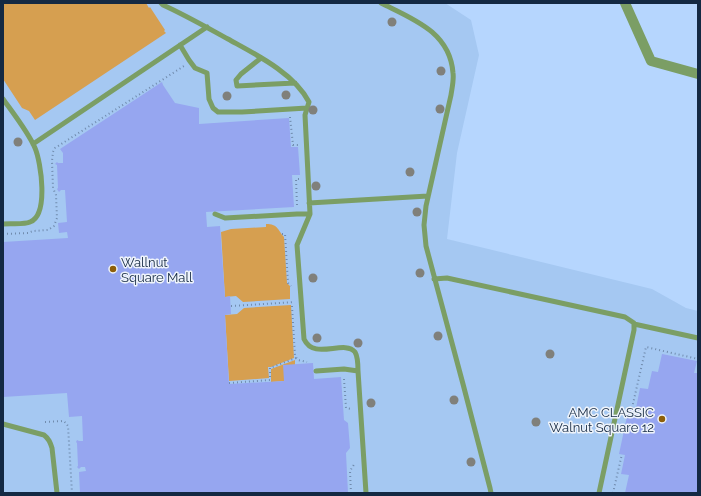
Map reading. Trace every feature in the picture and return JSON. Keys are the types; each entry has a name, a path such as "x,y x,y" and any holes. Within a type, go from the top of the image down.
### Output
{"street":[{"path":"625,3 651,61 698,74"}],"lane":[{"path":"161,3 261,58 295,83 304,92 309,102 304,115 310,214 297,244 304,339 306,343 314,349 344,348 354,352 358,371 366,493"},
{"path":"381,3 423,24 432,31 448,52 451,63 453,79 451,95 428,196 424,225 426,246 434,279 491,493"},
{"path":"33,144 207,27"},
{"path":"180,45 195,68 207,73 209,100 213,108 218,112 307,108"},
{"path":"261,58 241,74 236,80 237,86 295,83"},
{"path":"3,99 35,148 40,168 42,200 42,207 34,220 29,223 3,224"},
{"path":"310,204 428,196"},
{"path":"215,214 226,218 310,214"},
{"path":"434,279 448,278 625,317 634,324 698,338"},
{"path":"599,493 634,330 634,324"},
{"path":"316,371 344,368 358,371"},
{"path":"3,424 44,435 47,438 52,448 56,493"}],"path":[{"path":"3,234 28,233 33,231 48,230 54,226 57,218 56,195 52,188 52,161 55,148 191,62"},
{"path":"290,117 293,145 299,145 300,152"},
{"path":"297,205 296,179 301,179"},
{"path":"282,234 285,234 288,283 291,285 291,291"},
{"path":"292,296 296,358"},
{"path":"231,306 301,301"},
{"path":"632,408 646,347 698,359"},
{"path":"229,383 270,380 270,368 296,358 307,362"},
{"path":"344,379 346,408 351,410"},
{"path":"44,422 64,421 68,426 72,493"},
{"path":"614,493 622,454"},
{"path":"351,493 350,471 355,463"}],"shaded area":[{"path":"3,3 445,3 471,20 479,55 457,153 447,239 652,289 686,308 698,311 698,493 3,493"},
{"path":"3,3 146,3 166,33 35,120 29,111 22,108 3,79"},
{"path":"266,224 275,226 284,237 287,283 290,286 290,299 243,302 236,296 225,297 221,232 231,229 266,227"},
{"path":"291,305 294,358 268,367 269,378 229,381 225,315 237,314 244,308"},
{"path":"295,360 295,365 284,381 271,382 271,369"}],"building":[{"name":"Wallnut Square Mall","path":"162,82 175,103 199,108 199,124 289,118 291,147 298,147 300,175 292,175 294,207 206,212 207,227 220,226 225,297 230,296 231,314 225,315 229,384 284,381 283,365 313,363 314,379 341,377 344,420 348,423 350,448 346,453 348,493 80,493 79,472 86,471 85,467 81,467 79,469 77,467 76,442 77,440 83,441 82,416 69,417 67,393 3,397 3,242 68,238 67,232 59,233 58,223 67,222 65,190 61,190 59,192 57,189 57,165 55,164 57,162 63,163 63,153 60,149"},
{"name":"AMC CLASSIC Walnut Square 12","path":"662,354 697,361 694,373 698,373 698,493 625,493 629,475 621,474 625,455 619,454 629,407 636,408 640,388 648,389 652,371 658,372"}],"place":[{"name":"Wallnut Square Mall","path":"113,269"},
{"name":"AMC CLASSIC Walnut Square 12","path":"662,419"}]}
